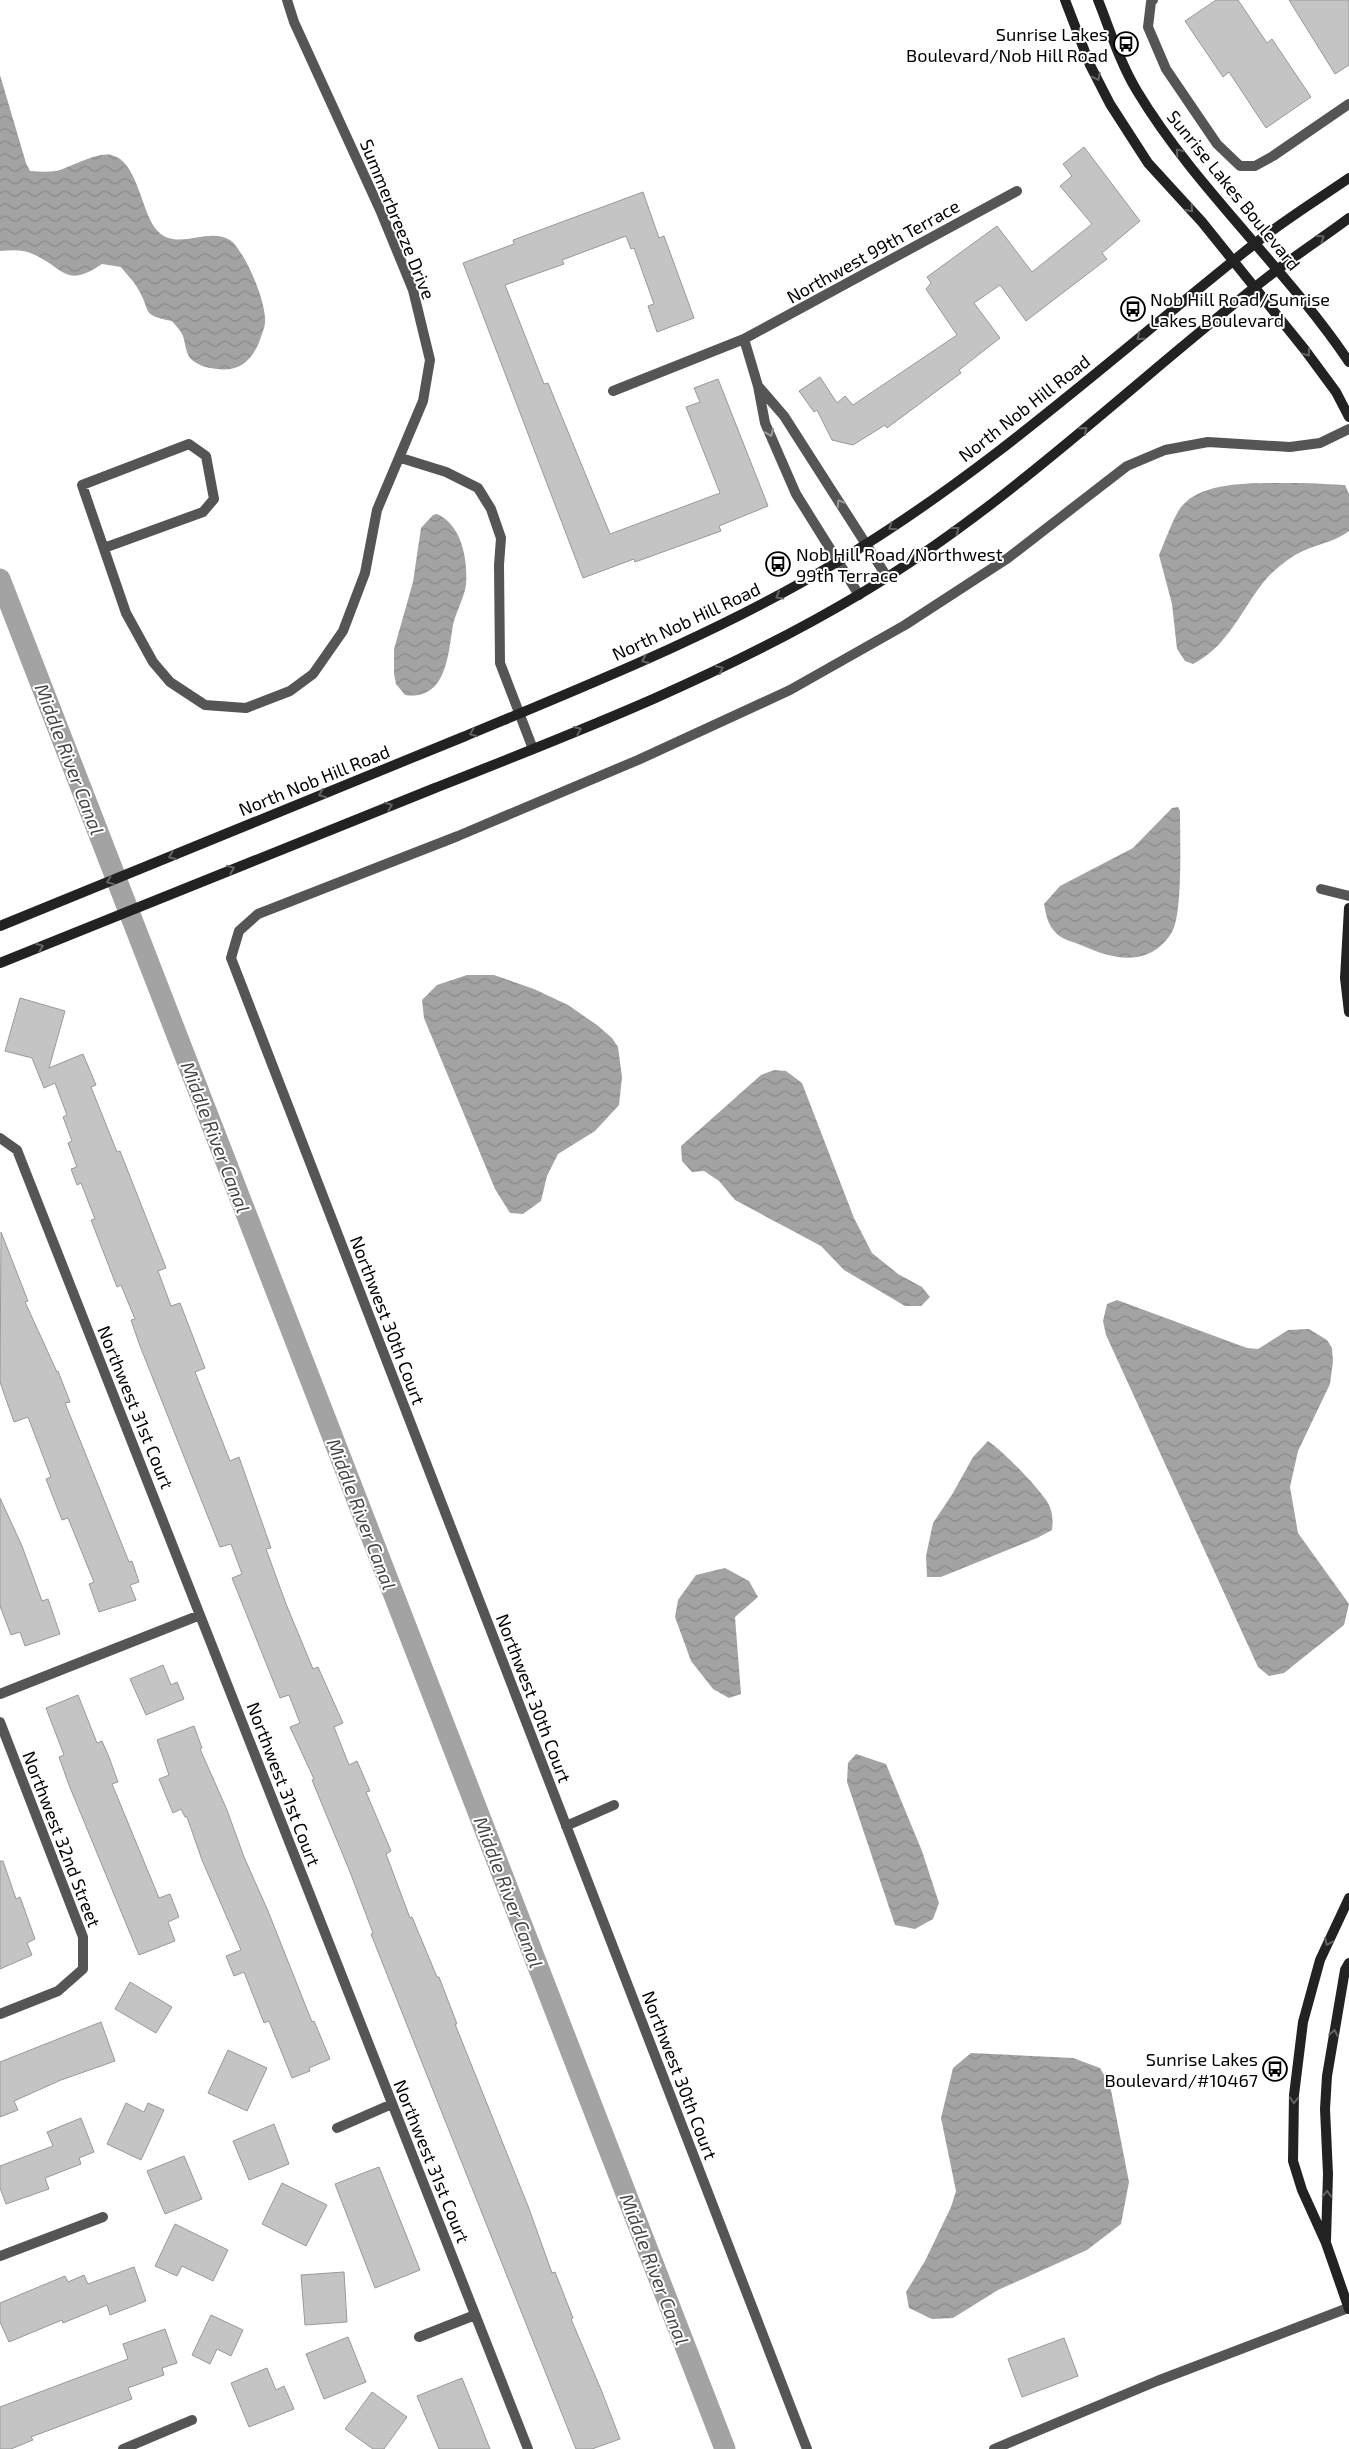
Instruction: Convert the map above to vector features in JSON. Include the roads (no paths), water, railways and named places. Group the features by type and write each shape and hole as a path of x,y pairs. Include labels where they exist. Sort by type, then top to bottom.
{"main road":[{"path":"1065,0 1090,65 1124,126 1148,163 1202,222 1232,262 1305,350 1336,392 1349,417"},
{"name":"Sunrise Lakes Boulevard","path":"1098,0 1136,89 1174,147 1277,270 1349,362"},
{"name":"North Nob Hill Road","path":"0,926 518,714 690,640 772,600 838,562 921,509 1002,447 1255,243 1349,178"},
{"path":"0,963 533,749 709,674 790,634 859,595 940,543 1029,476 1254,288 1349,218"},
{"path":"1349,908 1345,978 1349,1012"},
{"path":"1349,1898 1320,1960 1303,2022 1294,2095 1293,2161 1302,2190 1326,2243 1349,2309"},
{"path":"1326,2243 1328,2174 1325,2109 1327,2076 1345,1970 1349,1963"}],"street":[{"name":"Summerbreeze Drive","path":"104,548 203,512 214,499 206,456 189,444 82,486 126,613 153,662 170,682 205,705 246,708 290,691 312,674 343,631 365,573 377,510 401,458 423,401 430,360 413,290 298,30 287,0"},
{"path":"1153,0 1151,2 1148,27 1166,69 1217,144 1240,166 1255,166 1273,156 1349,104"},
{"name":"Northwest 99th Terrace","path":"613,391 744,339 1017,191"},
{"path":"744,339 758,386 766,423 796,494 859,595"},
{"path":"758,386 784,416 887,577"},
{"name":"Northwest 30th Court","path":"807,2449 231,958 239,931 258,914 458,836 638,760 790,690 905,625 1008,558 1127,466 1166,450 1208,442 1290,447 1320,443 1349,429"},
{"path":"401,458 446,472 478,488 491,509 501,538 499,564 500,663 533,749"},
{"path":"1321,889 1349,896"},
{"name":"Northwest 31st Court","path":"0,1138 17,1150 528,2449"},
{"path":"0,1694 200,1615"},
{"name":"Northwest 32nd Street","path":"0,1722 83,1937 83,1969 58,1991 0,2014"},
{"path":"566,1826 614,1805"},
{"path":"337,2128 392,2104"},
{"path":"0,2256 103,2217"},
{"path":"994,2449 1158,2381 1349,2309"},
{"path":"419,2337 476,2315"},
{"path":"123,2449 192,2420"}],"water":[{"path":"0,75 30,171 57,171 91,158 111,155 120,159 127,166 138,187 150,220 163,235 181,240 211,236 221,237 234,243 254,279 263,303 265,318 260,340 252,356 247,361 235,368 227,369 208,367 194,362 189,356 183,336 178,328 172,321 155,317 148,311 136,286 121,267 102,264 81,275 73,276 60,271 31,253 18,250 0,251"},
{"path":"1257,483 1345,485 1349,494 1349,531 1337,538 1293,556 1281,565 1258,589 1217,647 1193,664 1185,661 1177,649 1172,604 1159,555 1179,510 1193,497 1207,490 1222,486"},
{"path":"437,514 446,519 452,526 462,544 466,565 466,585 453,625 443,673 430,691 419,695 405,695 396,684 394,649 413,582 421,528 433,515"},
{"path":"1178,807 1180,811 1180,856 1178,909 1176,923 1163,944 1142,956 1131,958 1118,957 1093,950 1059,936 1049,924 1044,904 1060,886 1133,848 1172,808"},
{"path":"467,975 494,975 534,989 568,1005 597,1025 612,1038 618,1047 622,1077 619,1105 595,1131 558,1154 547,1176 541,1201 523,1214 510,1213 495,1189 424,1018 422,1000 437,985"},
{"path":"774,1070 786,1071 802,1083 854,1218 872,1253 898,1274 922,1287 930,1297 921,1306 905,1306 844,1270 821,1246 735,1200 719,1181 704,1171 692,1172 682,1161 681,1146 761,1075"},
{"path":"1117,1300 1247,1348 1258,1349 1288,1330 1309,1329 1327,1340 1332,1348 1333,1361 1330,1384 1298,1451 1290,1487 1298,1533 1349,1604 1344,1625 1284,1673 1269,1676 1258,1667 1106,1335 1103,1321 1107,1304"},
{"path":"988,1441 1029,1479 1043,1496 1051,1510 1052,1530 1037,1538 941,1577 927,1577 926,1556 933,1523 953,1493 973,1457"},
{"path":"725,1568 749,1581 758,1597 735,1617 741,1694 729,1698 713,1689 691,1661 675,1617 678,1600 696,1575"},
{"path":"856,1754 886,1764 922,1851 939,1903 933,1919 915,1929 895,1925 847,1782 848,1763"},
{"path":"971,2053 1073,2058 1100,2068 1110,2085 1129,2182 1121,2224 1087,2250 998,2290 953,2318 932,2319 909,2308 906,2292 925,2261 951,2207 956,2191 941,2118 953,2068"}],"waterway":[{"name":"Middle River Canal","path":"0,579 725,2449"}],"place":[{"name":"Sunrise Lakes Boulevard/Nob Hill Road","path":"1126,44"},
{"name":"Nob Hill Road/Sunrise Lakes Boulevard","path":"1133,309"},
{"name":"Nob Hill Road/Northwest 99th Terrace","path":"778,564"},
{"name":"Sunrise Lakes Boulevard/#10467","path":"1275,2069"}]}
